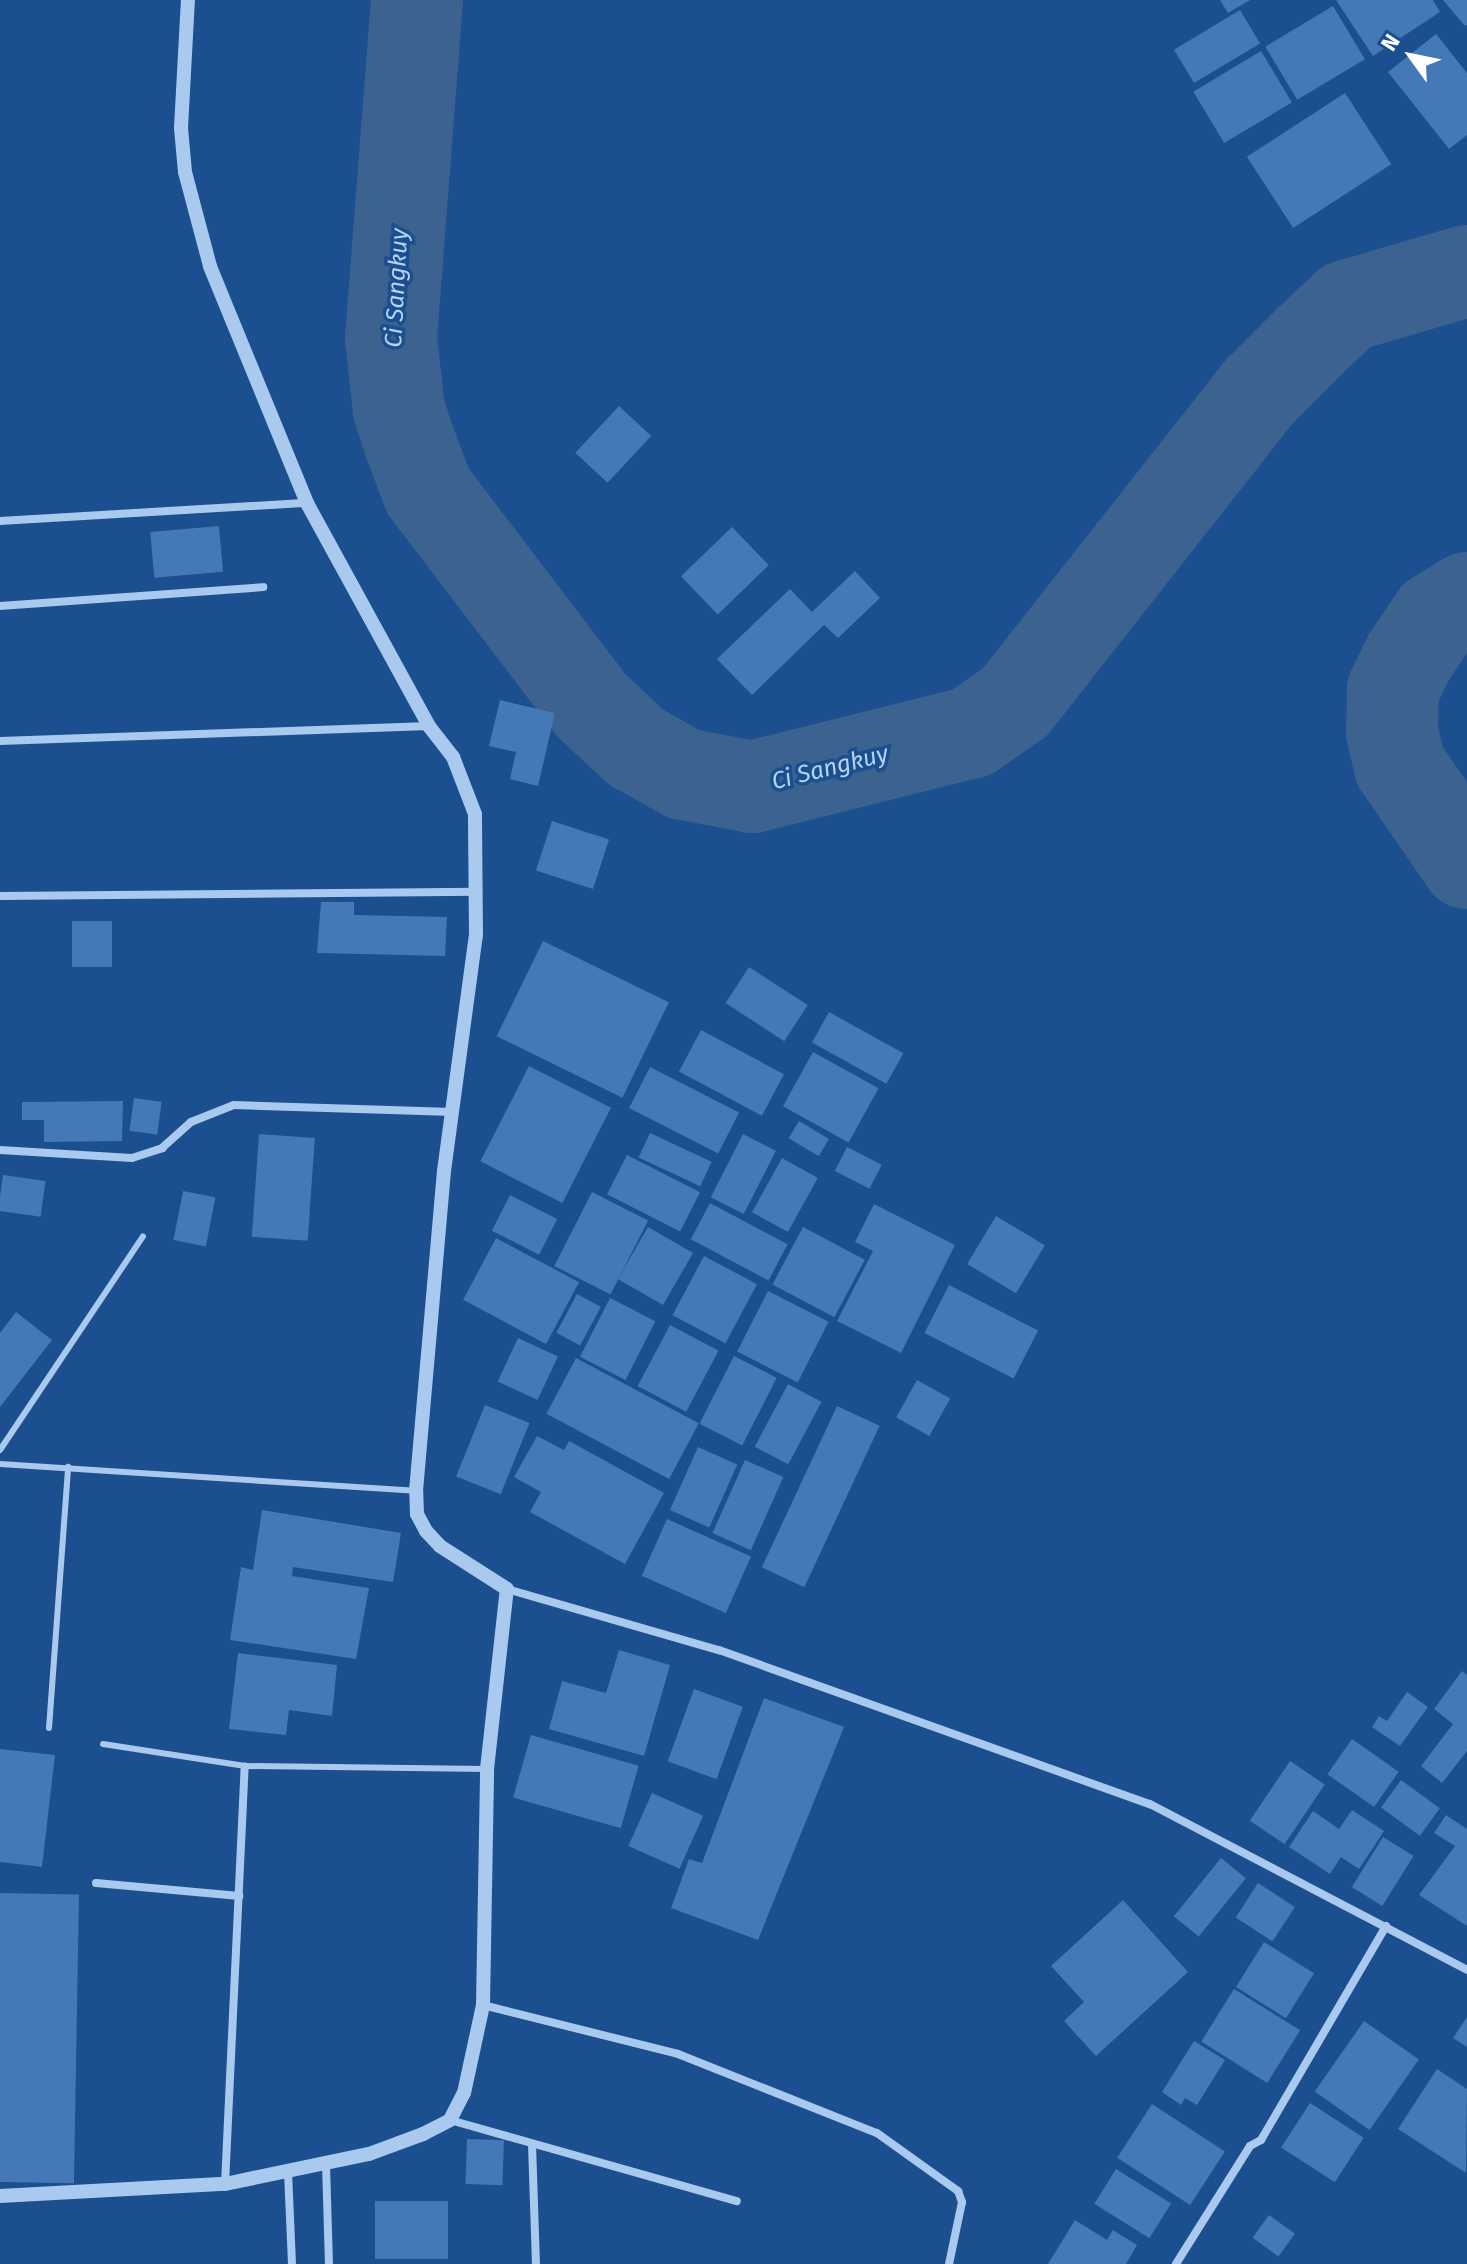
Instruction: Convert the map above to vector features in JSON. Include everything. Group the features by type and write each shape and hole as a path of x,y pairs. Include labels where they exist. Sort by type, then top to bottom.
{"street":[{"path":"188,0 181,128 187,184 210,266 307,503 429,726 453,757 475,814 477,892 416,1491 417,1514 440,1546 507,1589 719,1650 1150,1804 1467,1970"},
{"path":"0,521 307,503"},
{"path":"0,606 263,587"},
{"path":"0,741 429,726"},
{"path":"0,896 477,892"},
{"path":"0,1150 132,1158 162,1148 191,1122 234,1105 453,1112"},
{"path":"450,2120 473,2065 483,2005 487,1769 507,1589"},
{"path":"225,2184 245,1766"},
{"path":"96,1883 239,1896"},
{"path":"1176,2264 1250,2146 1261,2140 1386,1926"},
{"path":"483,2005 678,2054 877,2133 958,2191 962,2202 949,2264"},
{"path":"0,2196 225,2184 383,2149 450,2120 737,2201"},
{"path":"532,2144 536,2264"},
{"path":"326,2164 329,2264"},
{"path":"288,2172 292,2264"}],"lane":[{"path":"0,1450 143,1236"},
{"path":"0,1464 416,1491"},
{"path":"49,1728 68,1467"},
{"path":"103,1744 245,1766 487,1769"}],"building":[{"path":"1220,0 1250,0 1228,13"},
{"path":"1336,0 1433,0 1440,12 1373,56"},
{"path":"1443,0 1467,0 1467,25 1465,26"},
{"path":"1333,6 1365,59 1297,100 1265,47"},
{"path":"1240,10 1260,43 1194,83 1174,50"},
{"path":"1436,34 1467,73 1467,135 1449,149 1388,72"},
{"path":"1261,51 1292,102 1224,143 1193,92"},
{"path":"1345,93 1391,164 1293,228 1247,157"},
{"path":"619,406 651,436 608,483 575,453"},
{"path":"219,526 223,572 154,578 150,532"},
{"path":"732,527 769,565 718,614 681,576"},
{"path":"855,571 880,598 838,638 824,625 752,695 717,659 790,589 812,612"},
{"path":"500,700 555,713 538,786 510,779 516,752 489,746"},
{"path":"552,821 609,840 593,889 536,870"},
{"path":"321,902 354,902 354,915 447,917 445,956 317,953"},
{"path":"72,921 112,921 112,967 72,967"},
{"path":"543,941 669,1002 622,1098 497,1036"},
{"path":"749,967 808,1005 784,1041 726,1003"},
{"path":"829,1012 903,1053 886,1084 812,1043"},
{"path":"701,1030 784,1074 762,1116 679,1071"},
{"path":"813,1052 879,1088 849,1143 783,1106"},
{"path":"529,1066 611,1108 562,1203 480,1161"},
{"path":"650,1067 739,1112 718,1153 629,1108"},
{"path":"134,1098 162,1102 157,1135 129,1131"},
{"path":"123,1101 122,1141 44,1142 44,1120 22,1120 22,1102"},
{"path":"799,1121 829,1139 819,1156 789,1138"},
{"path":"650,1133 712,1162 700,1186 639,1157"},
{"path":"259,1134 315,1138 308,1241 252,1237"},
{"path":"743,1134 776,1151 744,1214 711,1197"},
{"path":"847,1147 882,1165 869,1189 835,1171"},
{"path":"627,1155 700,1192 680,1231 607,1194"},
{"path":"782,1158 818,1178 788,1232 752,1212"},
{"path":"3,1175 46,1181 41,1217 0,1211"},
{"path":"183,1191 215,1197 206,1246 173,1240"},
{"path":"592,1192 648,1221 610,1295 554,1266"},
{"path":"510,1195 557,1219 539,1255 492,1231"},
{"path":"710,1203 788,1244 768,1281 691,1239"},
{"path":"874,1204 955,1245 901,1353 837,1321 873,1251 855,1242"},
{"path":"996,1216 1045,1245 1016,1293 967,1264"},
{"path":"648,1227 693,1253 663,1305 618,1279"},
{"path":"803,1227 865,1260 834,1317 772,1284"},
{"path":"496,1238 579,1282 546,1344 463,1300"},
{"path":"704,1256 757,1284 726,1343 673,1315"},
{"path":"949,1285 1038,1330 1014,1379 924,1333"},
{"path":"768,1291 829,1322 798,1382 737,1352"},
{"path":"577,1294 601,1307 580,1346 556,1333"},
{"path":"610,1298 655,1321 625,1380 580,1357"},
{"path":"16,1312 52,1340 0,1407 0,1333"},
{"path":"670,1325 719,1351 686,1412 638,1386"},
{"path":"518,1338 558,1357 538,1400 498,1382"},
{"path":"734,1356 777,1378 742,1446 699,1424"},
{"path":"576,1358 699,1423 669,1479 546,1414"},
{"path":"917,1380 950,1398 929,1436 896,1418"},
{"path":"788,1384 822,1402 788,1465 755,1447"},
{"path":"485,1405 530,1423 501,1494 456,1476"},
{"path":"837,1406 880,1426 804,1587 762,1567"},
{"path":"537,1436 564,1450 569,1441 664,1493 625,1564 530,1512 541,1492 514,1477"},
{"path":"698,1447 737,1464 709,1528 670,1510"},
{"path":"745,1460 783,1477 751,1550 712,1533"},
{"path":"262,1510 401,1533 393,1582 293,1567 292,1576 369,1588 356,1659 230,1640 241,1567 253,1570"},
{"path":"667,1519 751,1556 726,1613 642,1576"},
{"path":"619,1650 670,1665 644,1756 549,1729 562,1681 606,1693"},
{"path":"238,1653 337,1665 332,1716 289,1710 286,1735 229,1729"},
{"path":"1462,1671 1467,1675 1467,1751 1442,1783 1421,1766 1453,1724 1434,1709"},
{"path":"694,1689 743,1707 717,1779 668,1761"},
{"path":"1407,1692 1428,1707 1400,1746 1372,1727 1379,1716 1387,1721"},
{"path":"764,1698 844,1727 758,1940 671,1908 689,1859 702,1863"},
{"path":"531,1735 639,1766 621,1828 513,1797"},
{"path":"1352,1739 1399,1772 1374,1807 1327,1774"},
{"path":"0,1749 55,1755 42,1867 0,1862"},
{"path":"1290,1761 1325,1784 1285,1844 1250,1821"},
{"path":"1401,1780 1440,1808 1420,1836 1381,1808"},
{"path":"652,1793 703,1816 680,1869 628,1846"},
{"path":"1352,1810 1384,1831 1359,1869 1341,1857 1330,1874 1289,1847 1313,1811 1339,1829"},
{"path":"1446,1815 1467,1829 1467,1926 1419,1895 1455,1846 1434,1833"},
{"path":"1383,1837 1414,1856 1382,1906 1352,1887"},
{"path":"1221,1858 1246,1878 1199,1936 1174,1916"},
{"path":"1258,1883 1295,1907 1273,1941 1236,1917"},
{"path":"0,1893 79,1894 74,2183 0,2182"},
{"path":"1123,1900 1188,1972 1096,2056 1064,2021 1084,2002 1051,1966"},
{"path":"1264,1942 1314,1973 1286,2018 1236,1987"},
{"path":"1234,1989 1300,2030 1267,2083 1201,2042"},
{"path":"1467,2017 1467,2047 1453,2038"},
{"path":"1364,2021 1419,2059 1370,2130 1315,2091"},
{"path":"1194,2041 1225,2060 1197,2105 1185,2098 1181,2105 1162,2092"},
{"path":"1437,2069 1467,2089 1466,2173 1398,2129"},
{"path":"1310,2103 1364,2138 1335,2182 1281,2147"},
{"path":"1152,2104 1225,2151 1190,2205 1117,2158"},
{"path":"467,2139 504,2140 502,2185 465,2184"},
{"path":"1116,2169 1171,2203 1149,2238 1094,2204"},
{"path":"375,2201 448,2201 448,2259 375,2259"},
{"path":"1269,2215 1295,2234 1278,2256 1253,2238"},
{"path":"1075,2220 1107,2240 1113,2230 1137,2245 1126,2264 1048,2264"}],"waterway":[{"name":"Ci Sangkuy","path":"417,0 391,338 399,410 410,443 428,491 591,705 636,747 684,774 752,787 972,732 1015,702 1259,392 1347,306 1467,271"},
{"name":"Ci Sangkuy","path":"1467,598 1436,617 1409,657 1393,690 1392,732 1400,766 1467,863"}]}
